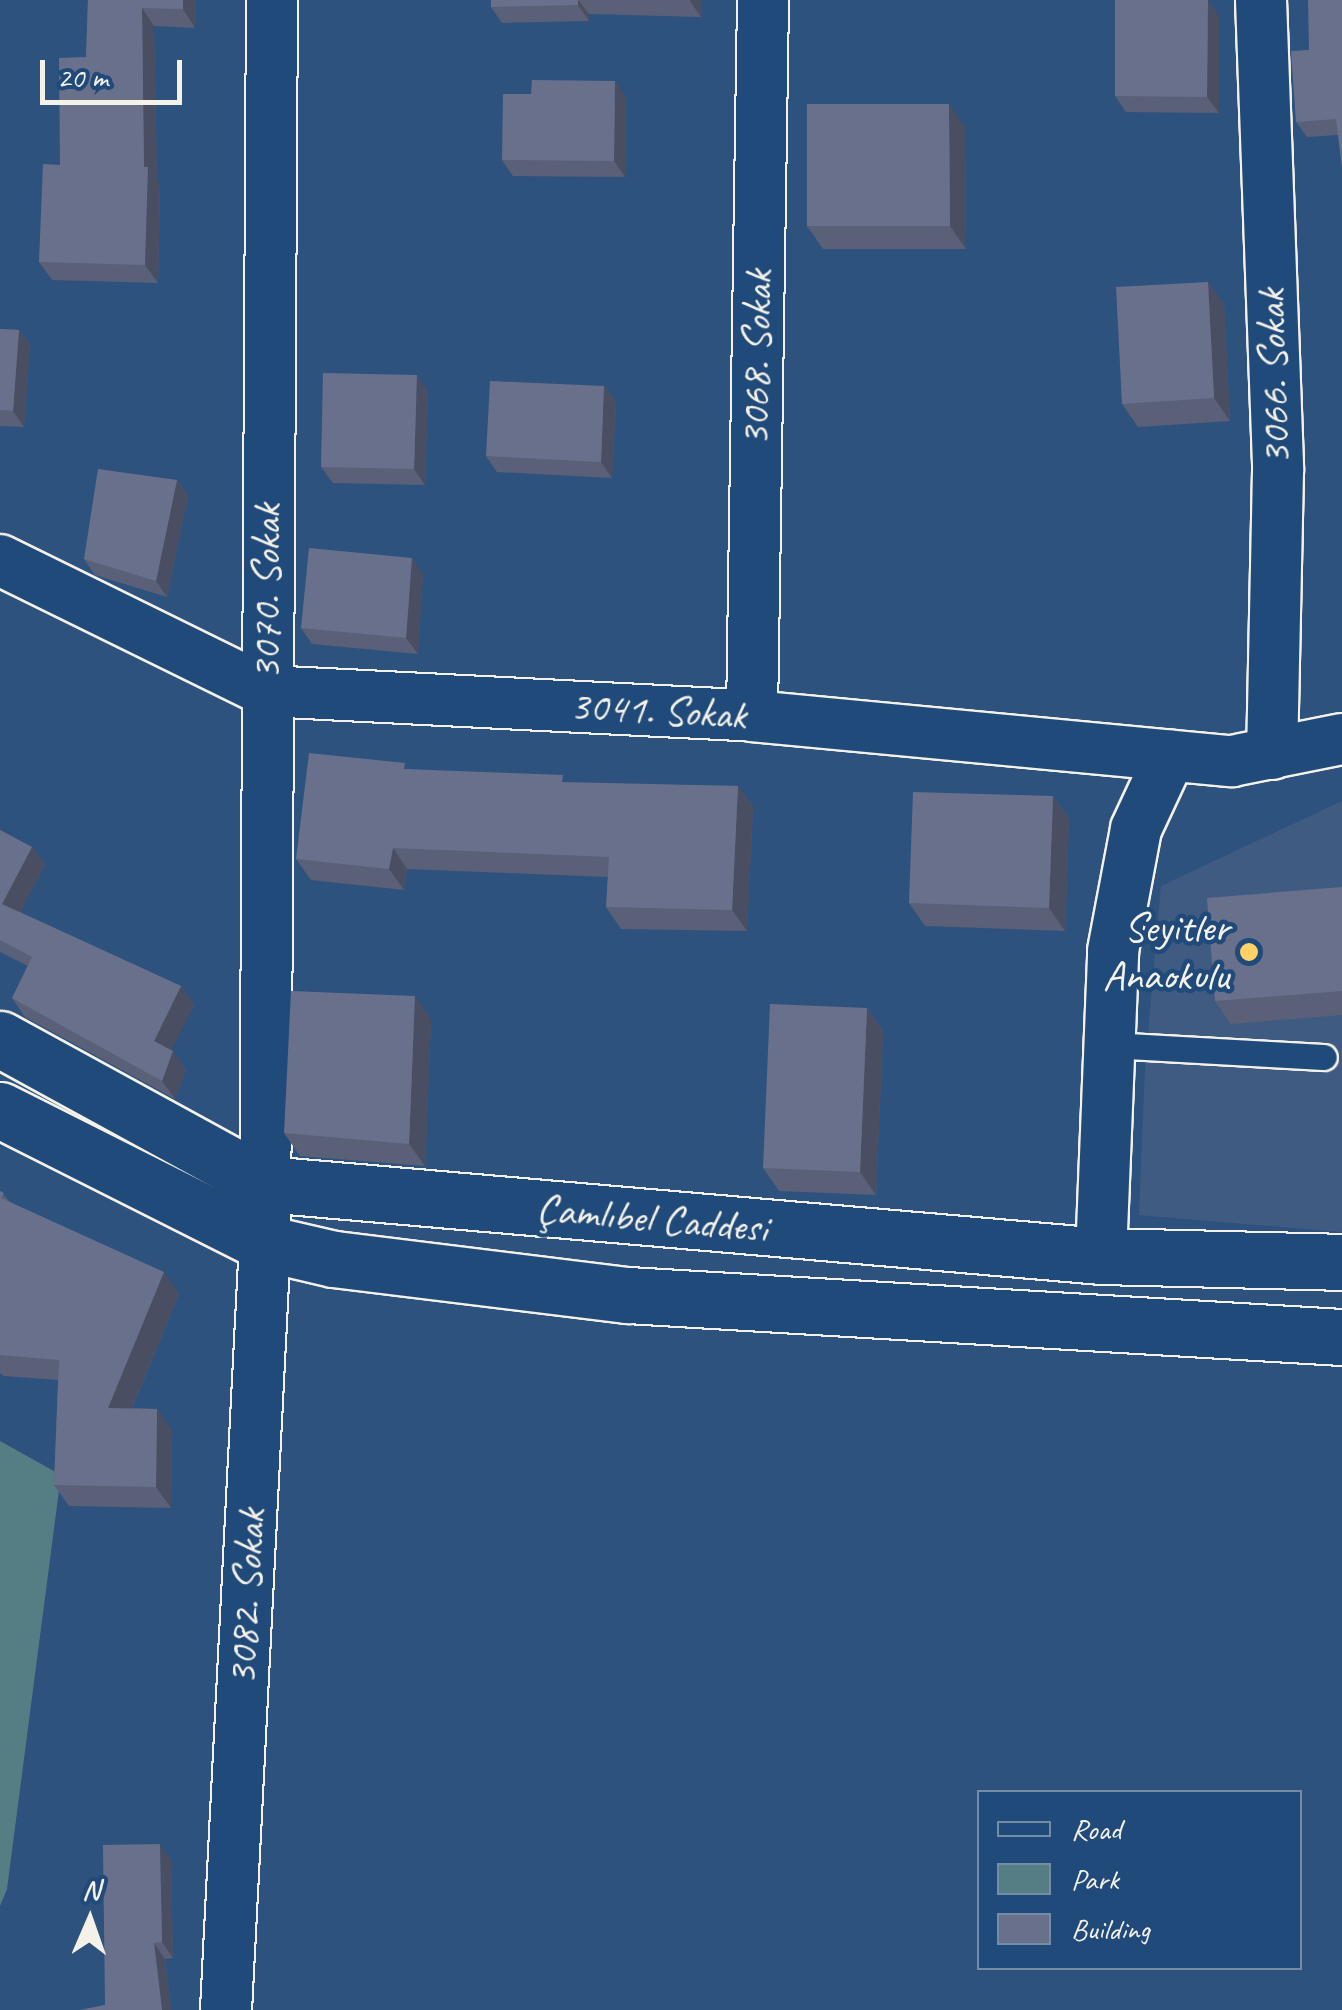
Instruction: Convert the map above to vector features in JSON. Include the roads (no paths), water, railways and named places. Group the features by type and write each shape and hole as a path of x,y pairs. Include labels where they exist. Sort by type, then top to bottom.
{"street":[{"name":"3070. Sokak","path":"265,1184 272,0"},
{"name":"3068. Sokak","path":"752,716 763,0"},
{"name":"3066. Sokak","path":"1260,0 1278,471 1272,754"},
{"name":"3041. Sokak","path":"0,560 266,691 752,716 1232,760 1342,739"},
{"path":"1101,1256 1113,951 1136,830 1170,756"},
{"name":"Çamlıbel Caddesi","path":"0,1039 265,1184 1101,1256 1342,1262"},
{"name":"Çamlıbel Caddesi","path":"0,1110 265,1243 334,1258 628,1295 1342,1337"},
{"name":"3082. Sokak","path":"226,2010 265,1184"}],"lane":[{"path":"1110,1044 1324,1057"}],"place":[{"name":"Seyitler Anaokulu","path":"1249,952"}]}
